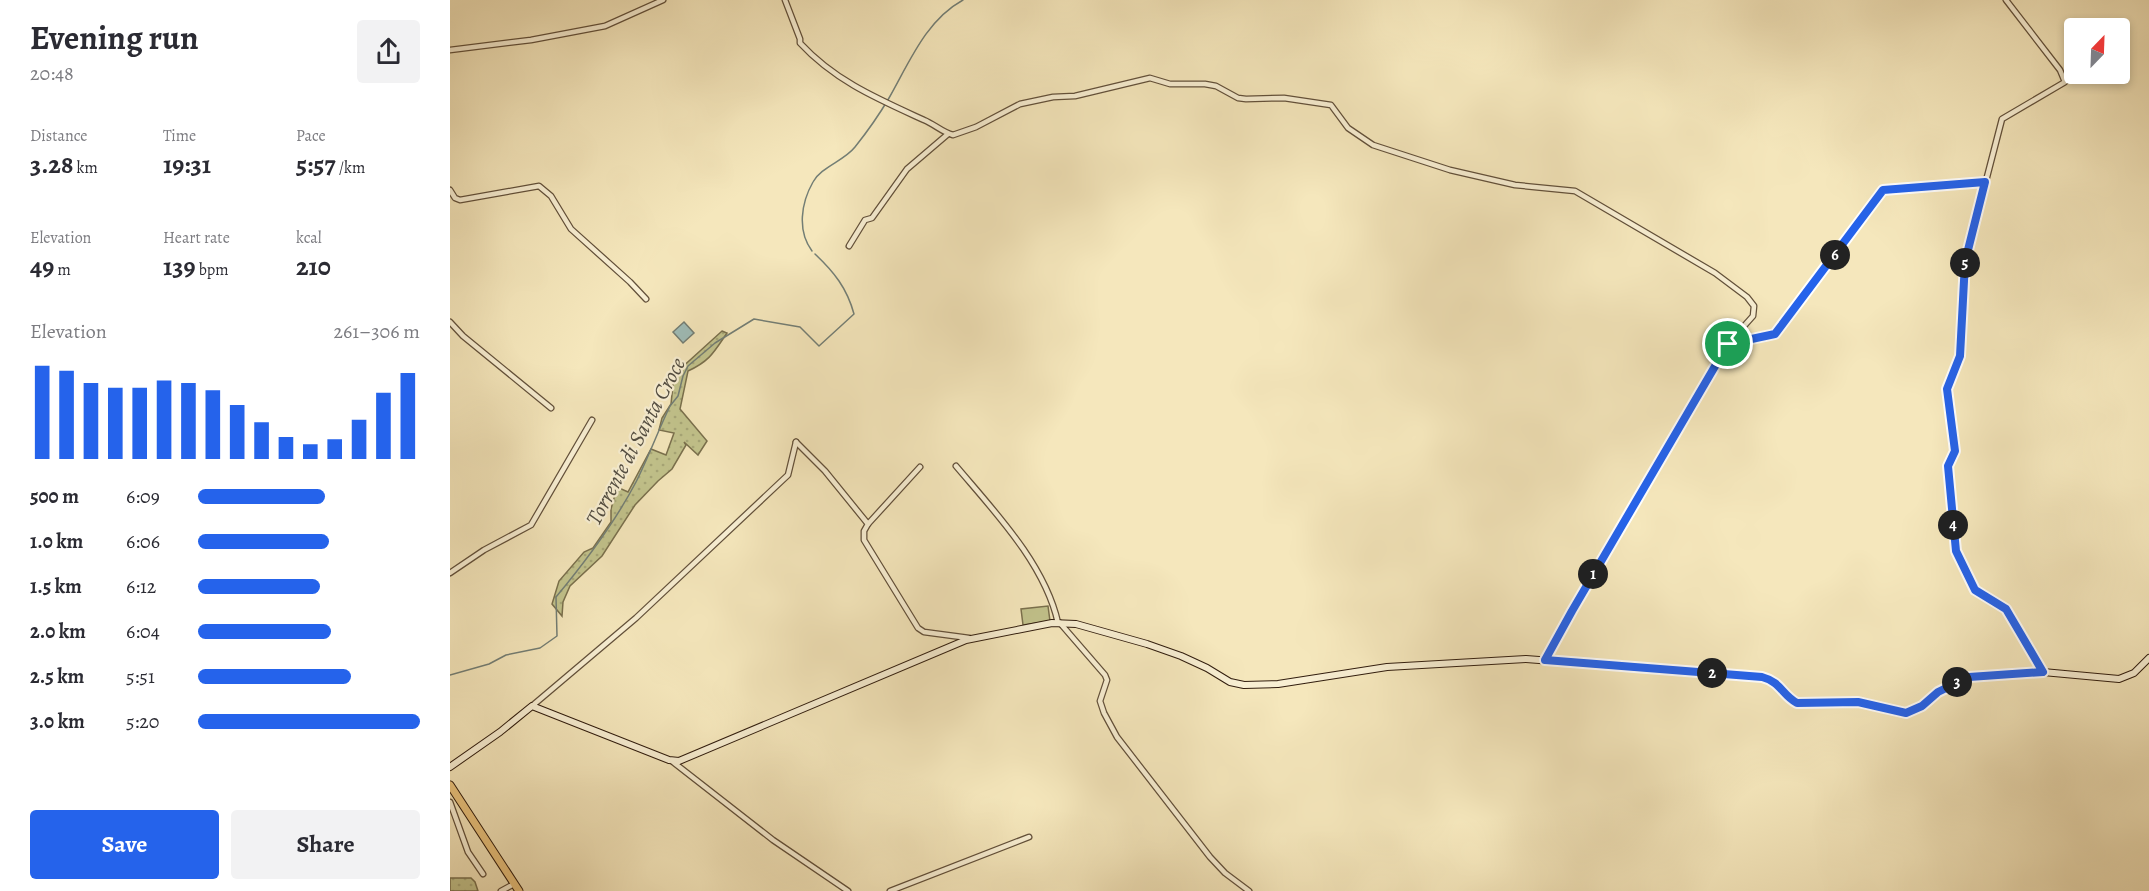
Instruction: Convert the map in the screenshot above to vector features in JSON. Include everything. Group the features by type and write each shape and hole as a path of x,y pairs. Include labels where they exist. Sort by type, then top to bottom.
{"main road":[{"path":"450,785 517,888"}],"street":[{"path":"450,50 531,40 605,26 663,0"},
{"path":"785,0 800,44 805,49 847,83 948,134 953,135 976,127 1020,104 1053,97 1075,96 1150,78 1170,84 1216,86 1238,98 1284,98 1331,105 1348,128 1373,145 1450,170 1506,183 1541,189 1555,188 1575,191 1715,273 1747,297 1754,306 1753,316 1728,344 1545,660"},
{"path":"2006,0 2060,70 2064,82 2002,119 1965,262 1960,356 1947,389 1955,451 1948,466 1956,551 1975,590 2006,609 2043,672"},
{"path":"849,246 866,220 872,218 906,169 948,134"},
{"path":"1728,344 1775,334 1883,190 1985,182"},
{"path":"450,190 455,198 460,200 539,186 551,196 572,229 646,299"},
{"path":"450,322 463,336 551,408"},
{"path":"450,573 484,550 531,525 592,420"},
{"path":"450,767 500,732 636,618 788,475 796,442 825,471 868,524"},
{"path":"956,465 997,515 1039,573 1059,623 1105,675 1107,680 1100,701 1117,737 1210,856 1226,873 1249,891"},
{"path":"920,467 868,524 864,531 864,540 918,628 924,632 972,638"},
{"path":"673,762 686,759 972,638 1059,623 1076,624 1147,644 1197,663 1230,682 1244,685 1278,684 1396,666 1526,659 1762,677 1778,683 1797,703 1858,702 1906,713 1922,706 1938,692 1969,677 2043,672 2119,679 2134,674 2149,658"},
{"path":"532,706 673,762 773,840 848,891"},
{"path":"450,802 468,852 483,874"},
{"path":"890,891 1029,837"},
{"path":"501,891 517,888"}],"green space":[{"path":"722,331 727,333 719,346 702,364 688,371 680,409 707,441 698,455 684,442 686,445 672,469 635,505 602,556 570,586 563,602 562,616 552,604 559,581 584,552 593,548 611,522 611,509 617,487 628,492 651,449 666,455 674,433 659,430 662,418 671,404 673,385 678,371"},
{"path":"1048,606 1050,621 1023,625 1021,609"},
{"path":"450,878 471,878 478,891 450,891"}],"water":[{"path":"684,322 694,333 683,343 673,332"}],"waterway":[{"name":"Torrente di Santa Croce","path":"812,251 804,235 802,217 813,182 821,172 855,147 881,111 920,43 939,19 963,0"},
{"name":"Torrente di Santa Croce","path":"450,675 489,664 506,655 540,648 557,636 556,597 599,542 627,498 670,406 678,396 688,366 715,343 754,319 800,327 819,346 854,314 848,296 839,281 815,254"}],"route":[{"path":"1985,182 1965,262 1960,356 1947,389 1955,451 1948,466 1956,551 1975,590 2006,609 2043,672 1969,677 1938,692 1922,706 1906,713 1850,701 1797,703 1778,683 1762,677 1545,660 1728,344 1775,334 1883,190 1985,182"}]}
